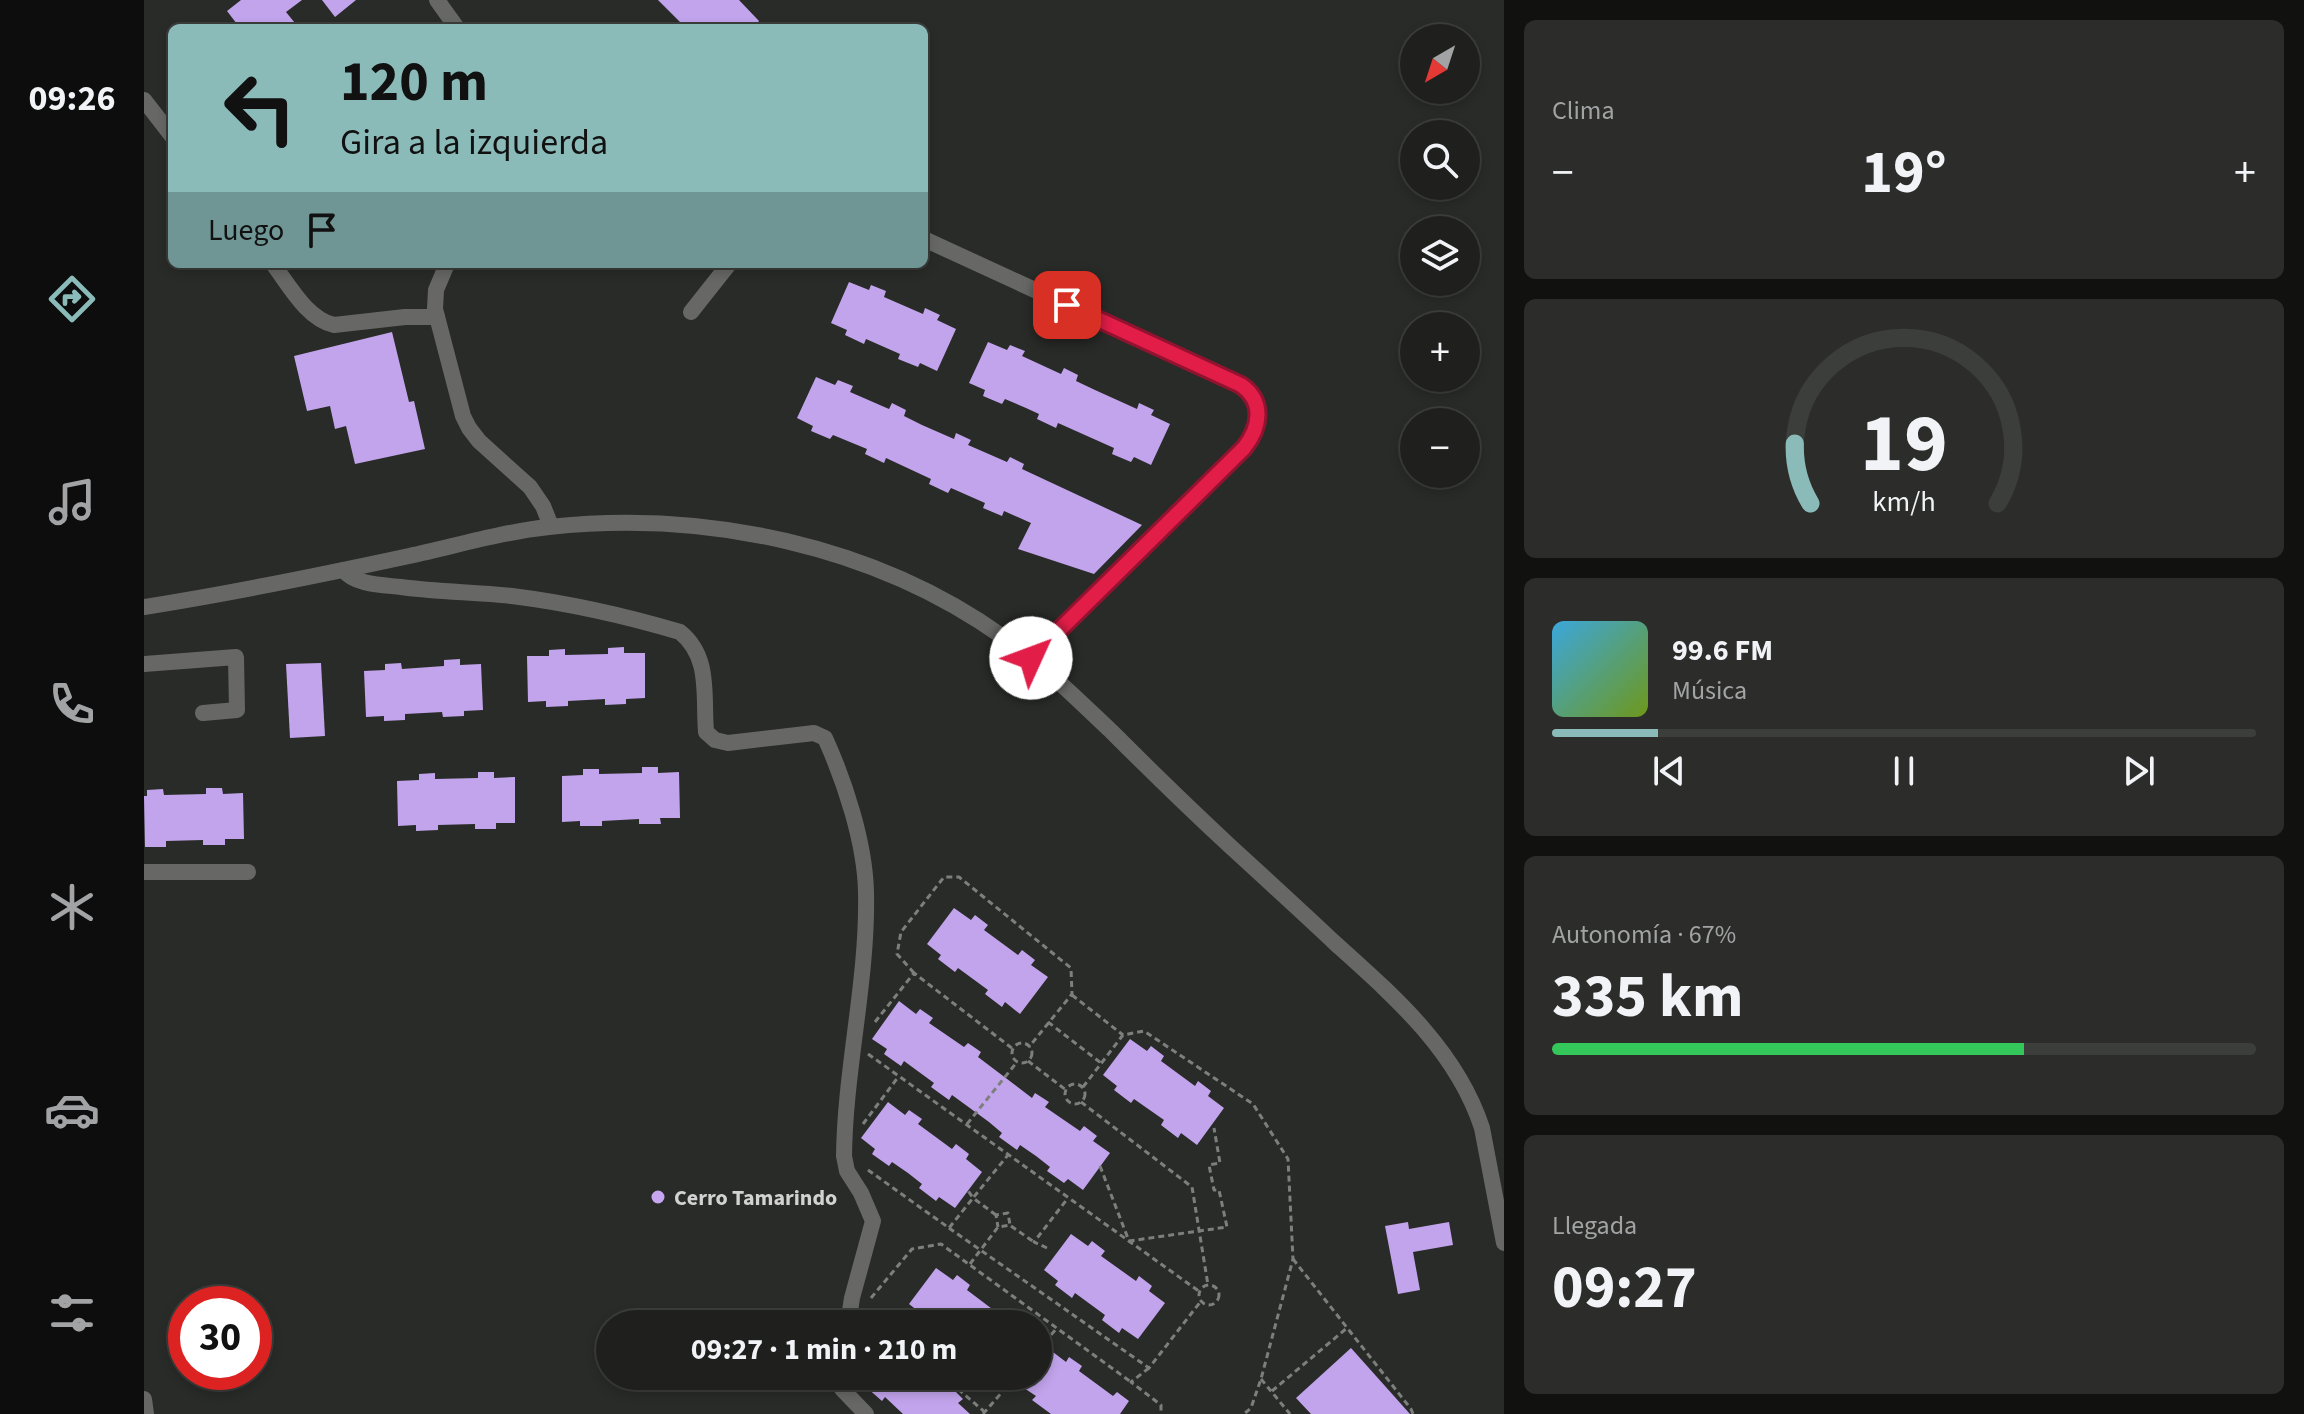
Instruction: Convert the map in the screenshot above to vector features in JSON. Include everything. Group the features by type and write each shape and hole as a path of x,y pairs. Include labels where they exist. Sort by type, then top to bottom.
{"street":[{"path":"437,0 454,24"},
{"path":"144,100 168,131"},
{"path":"928,241 1241,385 1248,390 1257,409 1257,426 1244,448 1031,658"},
{"path":"276,268 315,316 326,323 334,325 405,317 437,317"},
{"path":"445,268 436,290 437,317 463,416 479,441 530,487 543,506 551,526"},
{"path":"691,312 726,268"},
{"path":"144,607 242,591 500,534 551,526 629,524 732,530 828,553 907,580 973,616 1057,680 1206,824 1373,978 1437,1043 1461,1079 1482,1128 1504,1243"},
{"path":"344,570 354,579 382,585 560,604 680,632 692,642 703,668 706,732 711,738 728,743 814,733 825,738 856,825 866,889 865,935 844,1156 847,1171 873,1221 850,1310"},
{"path":"144,664 236,657 237,710 203,713"},
{"path":"144,872 248,872"},
{"path":"843,1390 866,1414"},
{"path":"144,1399 146,1414"}],"path":[{"path":"1013,1049 914,973 897,954 901,932 944,877 959,877 1071,968 1072,994 1029,1047 1031,1056 1028,1061 1017,1062 1012,1055 1013,1049 1020,1044 1029,1047"},
{"path":"869,1031 914,973"},
{"path":"1072,994 1123,1035"},
{"path":"1048,1022 1101,1063"},
{"path":"1081,1102 1085,1096 1083,1087 1123,1035 1144,1031 1253,1104 1288,1159 1293,1259 1261,1379 1251,1408 1244,1414"},
{"path":"866,1052 1200,1292 1201,1301 1149,1368 1131,1382"},
{"path":"1028,1061 1066,1090 1068,1100 1081,1102 1192,1187 1208,1285"},
{"path":"967,1124 1017,1062"},
{"path":"857,1132 899,1076"},
{"path":"1066,1090 1074,1084 1083,1087"},
{"path":"1129,1241 1227,1227 1219,1190 1214,1190 1209,1165 1220,1163 1214,1128"},
{"path":"949,1228 1009,1155"},
{"path":"1100,1166 1129,1241"},
{"path":"863,1167 1149,1368"},
{"path":"967,1189 973,1198 996,1215 998,1227"},
{"path":"1034,1242 1068,1198"},
{"path":"996,1215 1008,1213 1010,1225"},
{"path":"970,1264 998,1227 1010,1225 1047,1248"},
{"path":"867,1310 864,1307 912,1249 941,1244 1161,1405 1161,1414"},
{"path":"1293,1259 1413,1414"},
{"path":"1200,1292 1208,1285"},
{"path":"1201,1301 1211,1305 1219,1298 1216,1288 1208,1285"},
{"path":"1052,1334 1057,1328"},
{"path":"1272,1391 1347,1328"},
{"path":"1261,1379 1290,1414"},
{"path":"959,1390 985,1413 1004,1390"}],"building":[{"path":"241,0 302,0 286,12 296,24 237,24 227,11"},
{"path":"322,0 356,0 335,17"},
{"path":"658,0 739,0 759,21 756,24 682,24"},
{"path":"849,282 869,290 871,285 886,291 884,297 923,314 925,308 940,315 937,320 956,329 937,371 920,363 918,367 898,359 900,354 866,339 864,344 845,335 847,330 831,323"},
{"path":"392,332 409,402 414,401 425,449 355,464 346,426 335,429 330,406 307,411 294,356"},
{"path":"988,342 1007,350 1010,345 1025,351 1022,356 1061,374 1064,368 1078,375 1076,381 1095,390 1137,409 1139,403 1154,410 1151,415 1170,424 1151,465 1134,457 1131,462 1112,454 1114,448 1058,423 1056,428 1037,419 1039,414 1005,399 1002,404 983,396 985,390 969,383"},
{"path":"816,377 835,385 838,380 853,386 850,392 889,409 892,403 906,410 904,416 922,425 954,439 956,433 971,440 968,445 1007,462 1010,457 1024,464 1022,469 1142,525 1094,574 1018,549 1031,523 1004,511 1002,516 983,508 985,503 951,488 948,493 929,484 931,479 886,458 884,463 865,454 867,449 833,435 830,439 811,431 813,426 797,418"},
{"path":"624,647 624,653 645,653 645,698 626,699 626,704 605,705 605,699 568,701 568,706 546,707 546,701 528,702 527,656 549,656 549,650 565,649 565,655 608,654 608,648"},
{"path":"460,659 460,665 481,664 483,710 464,711 464,716 443,717 442,712 405,714 405,720 384,721 384,716 366,717 364,671 385,670 385,664 401,663 402,669 444,666 444,660"},
{"path":"321,663 325,736 290,738 286,664"},
{"path":"642,767 658,767 658,773 679,772 680,818 660,818 661,824 639,824 639,819 602,821 602,826 580,826 580,821 562,822 562,776 583,775 583,769 599,769 599,774 642,773"},
{"path":"478,772 494,772 494,778 515,777 515,823 496,823 496,829 475,829 475,824 438,825 438,830 416,831 416,825 398,826 397,781 419,780 419,774 435,773 435,779 478,778"},
{"path":"206,788 222,788 223,794 243,793 244,839 225,839 225,845 203,845 203,840 166,841 166,847 145,847 144,796 147,796 147,790 163,789 164,795 206,794"},
{"path":"954,908 971,920 975,915 988,925 984,930 1018,955 1022,950 1035,960 1031,965 1048,977 1020,1014 1005,1002 1002,1007 985,994 988,990 958,968 955,972 938,959 941,955 927,944"},
{"path":"899,1001 916,1014 920,1009 933,1018 929,1023 964,1047 968,1043 981,1052 978,1057 1032,1098 1035,1093 1049,1102 1045,1107 1080,1131 1084,1126 1097,1136 1093,1141 1110,1153 1083,1190 1068,1179 1064,1183 1047,1171 1050,1167 1020,1145 1017,1150 999,1137 1002,1133 989,1122 952,1095 949,1100 931,1087 934,1083 904,1061 901,1066 884,1054 887,1049 872,1039"},
{"path":"1130,1039 1147,1051 1151,1046 1164,1056 1161,1061 1195,1086 1198,1081 1211,1091 1208,1096 1224,1108 1197,1145 1181,1133 1178,1138 1161,1125 1164,1120 1134,1099 1131,1103 1114,1090 1117,1086 1103,1075"},
{"path":"888,1102 905,1115 909,1110 922,1119 918,1124 952,1149 956,1144 969,1154 966,1159 982,1172 955,1208 939,1197 936,1201 919,1188 922,1184 908,1173 892,1162 889,1166 872,1154 875,1149 861,1138"},
{"path":"1408,1222 1409,1229 1449,1222 1453,1245 1413,1252 1420,1290 1398,1294 1385,1226"},
{"path":"1071,1234 1088,1246 1092,1241 1105,1251 1101,1256 1136,1281 1139,1276 1152,1286 1149,1291 1165,1303 1138,1339 1122,1328 1119,1333 1102,1320 1105,1315 1075,1293 1072,1298 1055,1285 1058,1281 1044,1270"},
{"path":"936,1268 953,1280 957,1275 970,1285 967,1290 993,1310 917,1310 909,1304"},
{"path":"1351,1348 1410,1414 1311,1414 1296,1398"},
{"path":"1052,1351 1066,1362 1069,1357 1082,1366 1079,1371 1113,1396 1117,1392 1129,1401 1120,1414 1051,1414 1032,1400 1036,1396 1027,1390 1052,1390"},
{"path":"869,1390 954,1390 963,1399 958,1403 970,1414 903,1414 885,1397 882,1401"}],"place":[{"name":"Cerro Tamarindo","path":"658,1197"}],"route":[{"path":"1031,658 1244,448 1254,434 1258,417 1253,397 1241,385 1067,305"}]}
